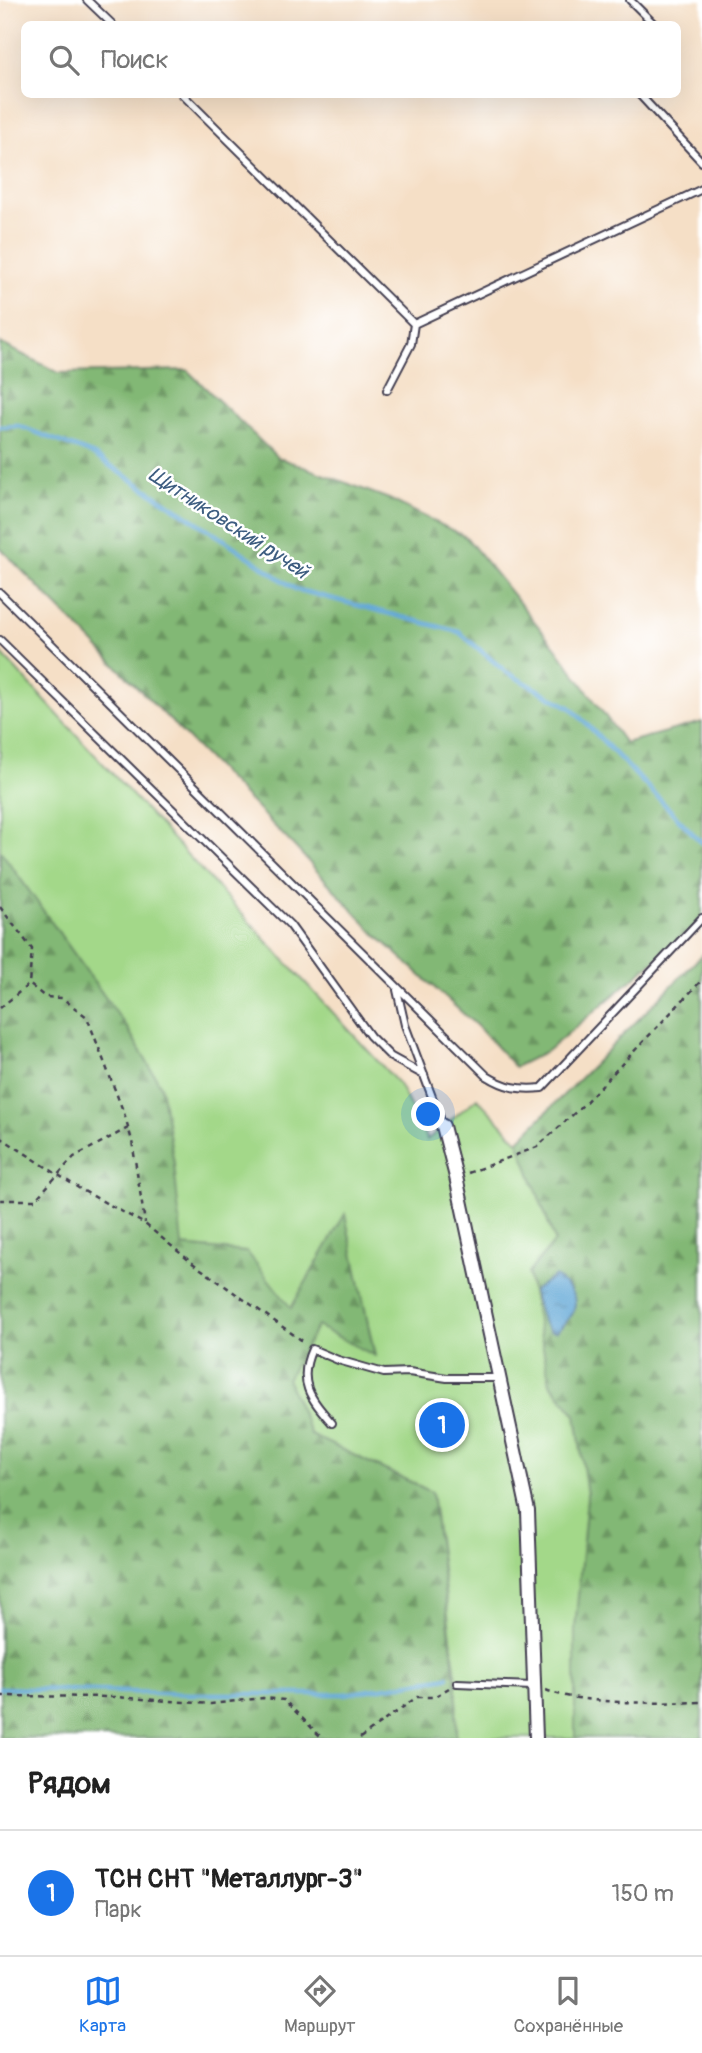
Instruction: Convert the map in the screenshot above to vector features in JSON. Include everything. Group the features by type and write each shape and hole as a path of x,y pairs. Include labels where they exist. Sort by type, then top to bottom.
{"street":[{"path":"443,1126 528,1511 536,1738"}],"lane":[{"path":"87,0 109,21"},
{"path":"630,0 651,21"},
{"path":"186,98 414,324"},
{"path":"643,98 702,162"},
{"path":"414,324 702,189"},
{"path":"387,390 411,345 414,324"},
{"path":"0,593 397,988 487,1076 504,1086 542,1088 702,918"},
{"path":"0,640 290,925 370,1036 391,1057 424,1075"},
{"path":"397,988 405,1025 443,1126"},
{"path":"332,1423 311,1398 304,1367 312,1349 338,1360 384,1373 409,1372 447,1378 499,1378"},
{"path":"457,1683 535,1686"}],"path":[{"path":"0,907 32,949 29,984 0,1008"},
{"path":"456,1177 537,1147 579,1109 702,980"},
{"path":"29,984 45,997 62,998 86,1017 128,1128 145,1224"},
{"path":"0,1200 35,1200 74,1157 128,1128"},
{"path":"0,1136 58,1174 145,1224 191,1262 312,1349"},
{"path":"360,1738 417,1698 434,1697 457,1683"},
{"path":"535,1686 556,1695 588,1700 702,1702"},
{"path":"0,1696 115,1697 211,1704 263,1698 284,1700 322,1738"}],"green space":[{"path":"0,343 59,373 187,370 277,457 389,499 466,537 556,648 625,743 702,722 702,921 547,1051 515,1067 478,1027 375,934 295,847 0,548"},
{"path":"0,652 399,1084 427,1140 477,1098 518,1141 555,1241 528,1273 550,1383 576,1415 587,1496 575,1629 575,1738 456,1738 457,1683 432,1492 311,1435 287,1379 317,1326 375,1356 345,1214 291,1308 247,1252 182,1246 174,1163 161,1086 128,1029 0,850"},
{"path":"0,850 128,1029 161,1086 174,1163 183,1246 247,1252 345,1213 375,1357 311,1435 432,1492 457,1692 456,1738 0,1738"},
{"path":"702,955 702,1738 575,1738 575,1629 587,1496 576,1415 550,1383 528,1273 555,1241 518,1141"}],"water":[{"path":"555,1276 570,1290 575,1303 570,1316 556,1332 550,1331 542,1320 533,1291"}],"waterway":[{"name":"Щитниковский ручей","path":"0,427 19,426 92,454 295,589 459,632 506,672 571,708 702,843"},
{"path":"0,1688 191,1694 345,1694 448,1677"}],"place":[{"name":"ТСН СНТ \"Металлург-3\"","path":"442,1425"}]}
